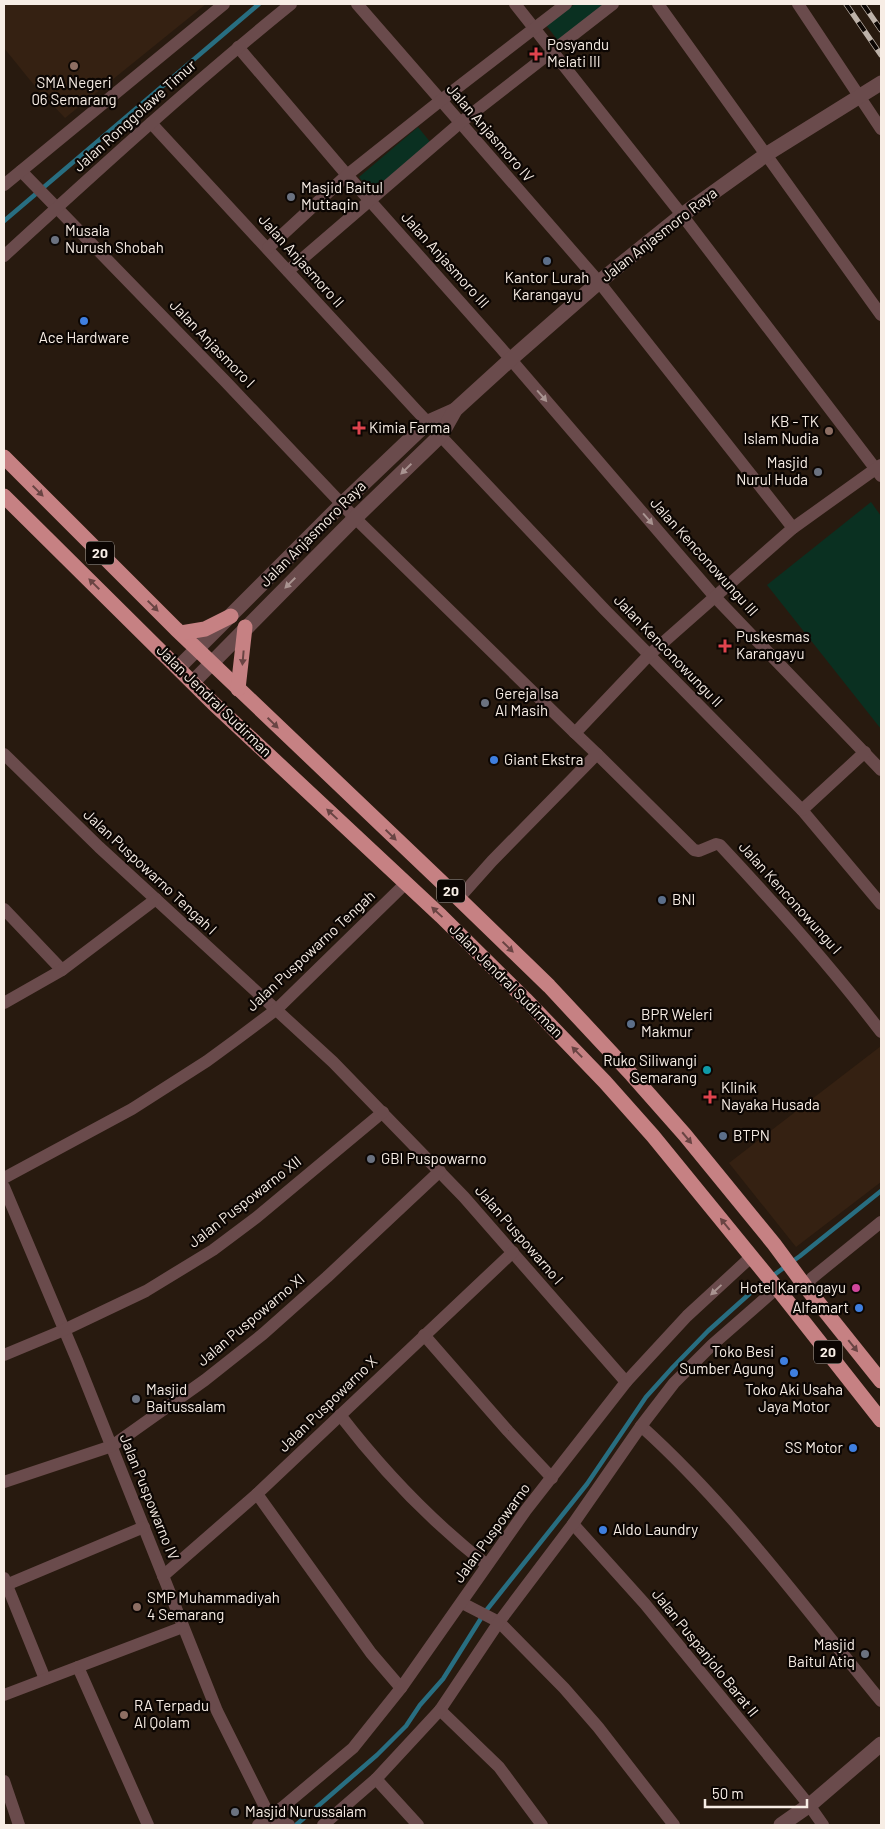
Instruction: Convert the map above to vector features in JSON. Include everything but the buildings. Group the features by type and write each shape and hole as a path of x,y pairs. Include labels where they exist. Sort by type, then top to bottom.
{"highway":[{"name":"Jalan Jendral Sudirman","path":"4,457 181,634 549,986 685,1135 881,1381"},
{"name":"Jalan Jendral Sudirman","path":"4,496 178,668 406,883 525,999 605,1082 653,1136 754,1259 881,1420"},
{"path":"181,634 205,629 231,616"},
{"path":"238,689 245,627"}],"street":[{"path":"4,185 24,174 224,4"},
{"name":"Jalan Ronggolawe Timur","path":"4,256 54,204 291,4"},
{"name":"Jalan Anjasmoro IV","path":"357,4 599,282 793,528"},
{"path":"515,4 682,214 879,470 793,528 649,656 575,733"},
{"path":"268,248 347,175 566,4"},
{"path":"288,271 369,199 460,123 614,4"},
{"path":"658,4 881,315"},
{"path":"798,4 881,130"},
{"name":"Jalan Anjasmoro III","path":"238,47 347,175 510,359"},
{"name":"Jalan Anjasmoro Raya","path":"193,682 245,627 441,435 455,410 510,359 599,282 682,214 767,154 881,82"},
{"name":"Jalan Anjasmoro II","path":"151,122 428,422"},
{"name":"Jalan Anjasmoro I","path":"24,174 355,518"},
{"name":"Jalan Kenconowungu III","path":"510,359 715,597 881,770"},
{"name":"Jalan Anjasmoro Raya","path":"178,668 342,504 428,422 455,410"},
{"name":"Jalan Kenconowungu II","path":"428,422 649,656 802,810 881,904"},
{"path":"355,518 598,754 458,898"},
{"path":"802,810 865,752"},
{"name":"Jalan Puspowarno Tengah I","path":"4,754 53,804 196,937 277,1009"},
{"name":"Jalan Kenconowungu I","path":"598,754 694,850 699,851 716,844 720,845 794,924 851,992 881,1032"},
{"name":"Jalan Puspowarno Tengah","path":"4,1178 132,1109 207,1061 277,1009 406,883"},
{"path":"4,1003 62,970 156,899"},
{"path":"4,909 62,970"},
{"name":"Jalan Puspowarno I","path":"277,1009 333,1062 440,1171 626,1382"},
{"name":"Jalan Puspowarno XII","path":"4,1355 64,1330 146,1291 213,1250 257,1217 383,1112"},
{"name":"Jalan Puspowarno XI","path":"4,1482 112,1446 264,1334 349,1258 440,1171"},
{"name":"Jalan Puspowarno IV","path":"4,1188 112,1446 218,1711 270,1817"},
{"path":"803,1283 812,1278 881,1222"},
{"name":"Jalan Puspowarno X","path":"163,1576 257,1494 512,1252"},
{"name":"Jalan Puspowarno","path":"258,1825 353,1748 401,1688 526,1510 626,1382 687,1316 754,1259"},
{"path":"323,1825 376,1779 440,1710 494,1620 573,1524 640,1426 674,1383 775,1286"},
{"path":"424,1336 552,1478"},
{"path":"340,1415 384,1468 417,1503 487,1566"},
{"path":"640,1426 664,1447 736,1524 881,1701"},
{"path":"257,1494 371,1653 401,1688"},
{"name":"Jalan Puspanjolo Barat II","path":"573,1524 645,1604 809,1805 823,1825"},
{"path":"45,1678 5,1581 144,1527"},
{"path":"462,1603 494,1620 564,1688 674,1825"},
{"path":"4,1695 183,1627"},
{"path":"78,1668 148,1825"},
{"path":"440,1710 499,1767 542,1825"},
{"path":"781,1825 809,1805 881,1744"},
{"path":"376,1779 418,1825"},
{"path":"4,1781 19,1825"},
{"path":"270,1817 289,1825"}],"shaded area":[{"name":"SMA Negeri 06 Semarang","path":"4,4 206,4 65,118 34,85 4,48"},
{"path":"881,1046 881,1182 796,1247 729,1163"}],"green space":[{"path":"575,4 610,4 559,42 546,25"},
{"path":"418,127 431,143 372,193 359,177"},
{"path":"871,502 881,516 881,729 767,585"}],"waterway":[{"path":"4,221 259,4"},
{"path":"296,1825 377,1755 406,1726 420,1705 443,1679 485,1612 587,1484 646,1397 673,1367 708,1331 756,1288 800,1256 881,1191"}],"railway":[{"path":"846,4 881,55"},
{"path":"863,4 881,30"}],"place":[{"name":"Posyandu Melati III","path":"536,54"},
{"name":"SMA Negeri 06 Semarang","path":"74,66"},
{"name":"Masjid Baitul Muttaqin","path":"291,197"},
{"name":"Musala Nurush Shobah","path":"55,240"},
{"name":"Kantor Lurah Karangayu","path":"547,261"},
{"name":"Ace Hardware","path":"84,321"},
{"name":"Kimia Farma","path":"359,428"},
{"name":"KB - TK Islam Nudia","path":"829,431"},
{"name":"Masjid Nurul Huda","path":"818,472"},
{"name":"Puskesmas Karangayu","path":"725,646"},
{"name":"Gereja Isa Al Masih","path":"485,703"},
{"name":"Giant Ekstra","path":"494,760"},
{"name":"BNI","path":"662,900"},
{"name":"BPR Weleri Makmur","path":"631,1024"},
{"name":"Ruko Siliwangi Semarang","path":"707,1070"},
{"name":"Klinik Nayaka Husada","path":"710,1097"},
{"name":"BTPN","path":"723,1136"},
{"name":"GBI Puspowarno","path":"371,1159"},
{"name":"Hotel Karangayu","path":"856,1288"},
{"name":"Alfamart","path":"859,1308"},
{"name":"Toko Besi Sumber Agung","path":"784,1361"},
{"name":"Toko Aki Usaha Jaya Motor","path":"794,1373"},
{"name":"Masjid Baitussalam","path":"136,1399"},
{"name":"SS Motor","path":"853,1448"},
{"name":"Aldo Laundry","path":"603,1530"},
{"name":"SMP Muhammadiyah 4 Semarang","path":"137,1607"},
{"name":"Masjid Baitul Atiq","path":"865,1654"},
{"name":"RA Terpadu Al Qolam","path":"124,1715"},
{"name":"Masjid Nurussalam","path":"235,1812"}]}
